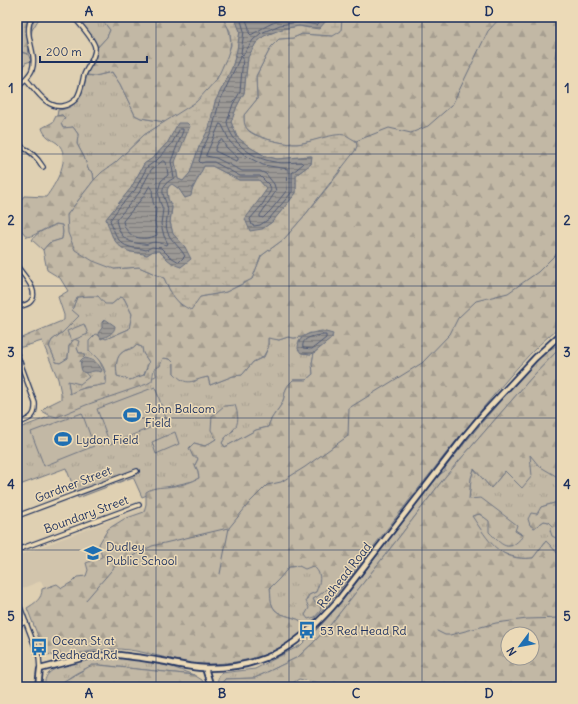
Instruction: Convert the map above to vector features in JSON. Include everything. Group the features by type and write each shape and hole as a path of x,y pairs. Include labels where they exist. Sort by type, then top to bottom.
{"main road":[{"name":"Redhead Road","path":"40,669 86,657 108,655 133,657 205,668 241,665 274,655 297,642 318,624 339,599 484,412 543,350 561,334"},
{"path":"205,668 211,687"},
{"path":"38,687 40,669"}],"street":[{"path":"17,87 26,79 32,70 34,57 28,32 28,23 32,17"},
{"path":"26,79 45,100 54,106 66,106 76,99 80,91 84,75 95,50 92,40 74,17"},
{"path":"17,138 22,147 27,149 43,167"},
{"path":"17,153 22,147"},
{"path":"17,266 32,286 34,292 32,300 17,308"},
{"path":"17,354 36,403 36,410 32,417 17,424"},
{"name":"Gardner Street","path":"17,516 137,471"},
{"name":"Boundary Street","path":"17,550 139,505"},
{"path":"17,600 39,657 40,669"},
{"path":"17,625 26,622"}],"shaded area":[{"name":"Dudley Public School","path":"151,505 169,550 47,597 41,581 18,590 17,556"}],"green space":[{"path":"17,17 40,17 32,30 28,54 17,50"},
{"path":"79,17 100,17 110,30 107,37 97,48 95,42"},
{"path":"100,17 222,17 229,31 231,40 230,50 227,60 216,79 203,96 192,105 165,122 141,118 135,115 120,84 112,72 95,76 87,75 97,48 107,37 110,30"},
{"path":"222,17 236,17 240,31 237,50 232,68 215,102 209,129 199,147 190,173 183,181 178,179 175,162 179,123 168,142 154,157 144,164 131,188 106,219 130,252 139,252 147,255 153,251 159,251 167,259 181,267 185,263 185,247 173,234 170,222 172,207 168,199 167,190 172,183 179,189 185,198 192,190 204,166 212,166 239,180 259,180 267,189 258,203 262,229 272,222 296,193 296,175 311,164 311,156 277,159 265,156 251,148 237,137 231,122 244,93 248,57 256,43 264,36 282,29 299,26 309,28 326,21 325,17 342,18 341,31 333,36 302,34 293,38 279,39 271,47 256,76 257,99 244,115 245,124 248,130 266,139 292,144 341,134 356,141 357,146 355,151 305,215 284,239 261,256 252,279 226,292 200,297 191,310 177,301 171,293 164,278 139,267 114,269 93,261 75,250 68,233 67,215 102,172 115,163 144,135 196,102 217,79 231,45 230,31"},
{"path":"341,17 561,17 561,36 556,51 561,59 561,326 529,355 482,409 343,586 339,588 330,586 313,599 315,603 320,606 321,610 315,617 308,619 305,615 309,608 306,601 309,595 316,592 320,578 318,572 313,566 305,569 299,566 289,567 270,588 271,603 275,610 301,621 304,630 289,642 258,657 234,662 209,664 186,662 120,649 90,651 57,659 52,655 45,654 27,608 39,598 42,589 57,584 62,588 77,577 86,576 88,570 86,563 102,557 99,544 108,529 124,519 144,512 146,492 156,488 184,484 199,478 195,465 198,459 197,457 193,457 189,448 194,443 205,446 216,439 211,430 212,416 224,406 235,405 238,418 237,425 222,443 225,447 256,430 268,427 283,401 287,387 293,380 306,380 313,374 312,363 314,353 333,337 310,333 302,337 288,337 279,340 268,338 268,348 263,357 253,362 242,375 233,376 210,385 208,377 190,382 186,382 179,378 174,373 174,363 170,359 163,358 160,366 154,369 152,381 147,384 86,405 57,417 42,411 47,406 61,399 58,379 42,341 19,347 17,341 64,320 64,315 58,297 68,291 60,278 47,270 43,250 49,243 62,239 62,225 56,224 27,237 17,225 17,205 24,196 46,197 58,178 63,163 61,149 57,143 46,135 42,128 53,122 56,116 62,115 65,118 61,124 63,128 73,127 78,134 77,144 88,169 93,173 94,180 67,215 114,269 139,267 164,278 171,293 182,306 200,297 226,292 252,279 261,256 284,239 305,215 339,173 356,141 343,137 337,137 298,144 283,143 266,139 252,133 244,124 244,115 257,99 256,76 271,47 279,39 293,38 302,34 333,36 342,18","holes":["98,296 105,304 112,304 120,297 124,298 132,314 129,329 106,339 96,334 89,341 89,351 100,361 106,374 106,384 83,389 70,394 68,381 80,384 89,377 83,370 80,361 85,356 83,353 79,353 77,348 79,341 74,339 69,346 68,358 60,363 56,362 49,346 52,340 63,332 79,316 72,310 77,297","136,345 142,347 143,353 149,362 144,375 130,380 117,376 116,365 119,356 124,351"]},
{"path":"17,50 28,54 31,61 25,63 23,71 17,65"},
{"path":"112,72 120,84 135,115 141,118 165,122 144,135 115,163 94,180 93,173 88,169 77,144 78,134 73,127 64,129 61,124 62,115 57,116 58,110 65,109 76,103 87,75 95,76"},
{"path":"56,224 62,225 62,239 49,243 43,250 32,240 40,232"},
{"path":"99,296 105,303 112,304 120,297 124,298 132,314 129,329 106,339 98,358 103,367 106,384 95,387 86,387 70,394 67,381 83,370 80,361 83,353 79,353 77,348 69,346 68,358 60,363 56,362 49,346 52,340 63,332 78,316 72,310 77,297"},
{"path":"84,324 88,334 71,341 67,331"},
{"path":"268,337 279,340 288,337 302,337 298,343 302,353 314,353 312,363 313,374 306,380 293,380 290,383 286,389 281,405 268,427 256,430 225,447 222,443 225,437 234,430 205,446 194,443 198,459 195,465 199,478 193,481 167,487 142,497 133,477 78,498 66,468 17,486 17,429 156,376 155,369 163,358 170,359 174,363 174,373 194,382 198,379 208,377 210,385 233,376 242,375 253,362 264,357 268,348"},
{"path":"561,344 561,347 532,377 445,477 331,624 313,643 298,657 255,678 225,679 222,683 223,687 218,687 217,683 219,676 222,673 255,669 301,645 324,622 339,605 439,475 445,471 445,468 490,413 543,355"},
{"path":"136,345 142,347 143,353 149,362 144,375 130,380 117,376 116,365 119,356 124,351"},
{"path":"561,347 561,479 539,466 530,455 532,476 522,488 505,471 491,488 474,469 471,478 469,499 481,498 517,525 515,531 523,536 513,545 505,546 489,532 489,521 480,514 472,516 489,541 503,553 521,558 533,558 546,541 561,557 561,687 370,687 353,682 323,684 299,679 286,687 223,687 222,683 225,679 255,678 298,657 313,643 331,624 445,477 532,377"},
{"name":"John Balcom Field","path":"155,387 167,421 110,444 97,409"},
{"name":"Lydon Field","path":"82,413 94,446 44,466 31,432"},
{"path":"175,432 179,444 156,454 152,442"},
{"path":"530,455 561,479 561,501 541,507 534,528 544,521 549,522 553,526 558,539 561,538 561,557 546,541 533,558 520,558 508,555 497,549 487,540 471,516 479,514 490,521 523,535 469,500 471,478 474,469 491,488 505,471 513,479"},
{"path":"561,501 561,538 558,539 552,536 550,530 553,526 549,522 544,521 534,528 530,525 528,519 531,513 537,514 541,507"},
{"path":"313,566 318,570 321,580 316,592 309,595 306,601 320,606 315,603 313,599 330,586 339,588 343,586 304,630 301,621 275,610 272,605 270,595 270,588 289,567"},
{"path":"118,656 172,667 194,675 99,665 77,673 66,680 59,687 43,687 49,673 64,665 82,660"},
{"path":"92,665 194,675 202,680 206,687 59,687 64,681"}],"water":[{"path":"236,17 325,17 326,21 319,29 299,26 282,29 264,36 256,43 248,57 244,93 231,122 237,137 251,148 265,156 277,159 312,156 311,164 296,175 296,193 272,222 262,229 250,231 245,219 267,189 259,180 239,180 212,166 204,166 192,190 191,196 185,198 179,189 172,184 167,190 168,199 172,207 170,222 173,234 185,247 191,259 181,267 172,263 159,251 153,251 147,255 128,251 116,242 111,234 106,219 131,188 144,164 154,157 168,142 178,123 187,123 190,126 175,162 178,179 183,181 190,173 199,147 209,128 215,102 232,68 240,31"},
{"path":"105,319 115,326 115,328 114,331 101,339 98,333 102,328 102,322"},
{"path":"322,331 333,334 331,339 314,353 301,353 298,349 302,338 309,334"},
{"path":"85,358 97,363 102,370 101,372 83,372 81,363"}],"waterway":[{"path":"356,141 389,128 411,133 428,126 452,105 488,31 501,17"},
{"path":"561,24 555,57 561,68"},
{"path":"220,574 229,528 250,502 267,485 281,482 305,467 348,436 349,408 422,363 450,334 458,318 476,301 508,293 538,272 561,249"},
{"path":"86,600 117,564 152,546 228,528"},
{"path":"437,631 445,635 450,635 496,623 527,619 561,618"}],"place":[{"name":"John Balcom Field","path":"132,415"},
{"name":"Lydon Field","path":"63,439"},
{"name":"Dudley Public School","path":"93,553"},
{"name":"53 Red Head Rd","path":"307,630"},
{"name":"Ocean St at Redhead Rd","path":"39,647"}]}
